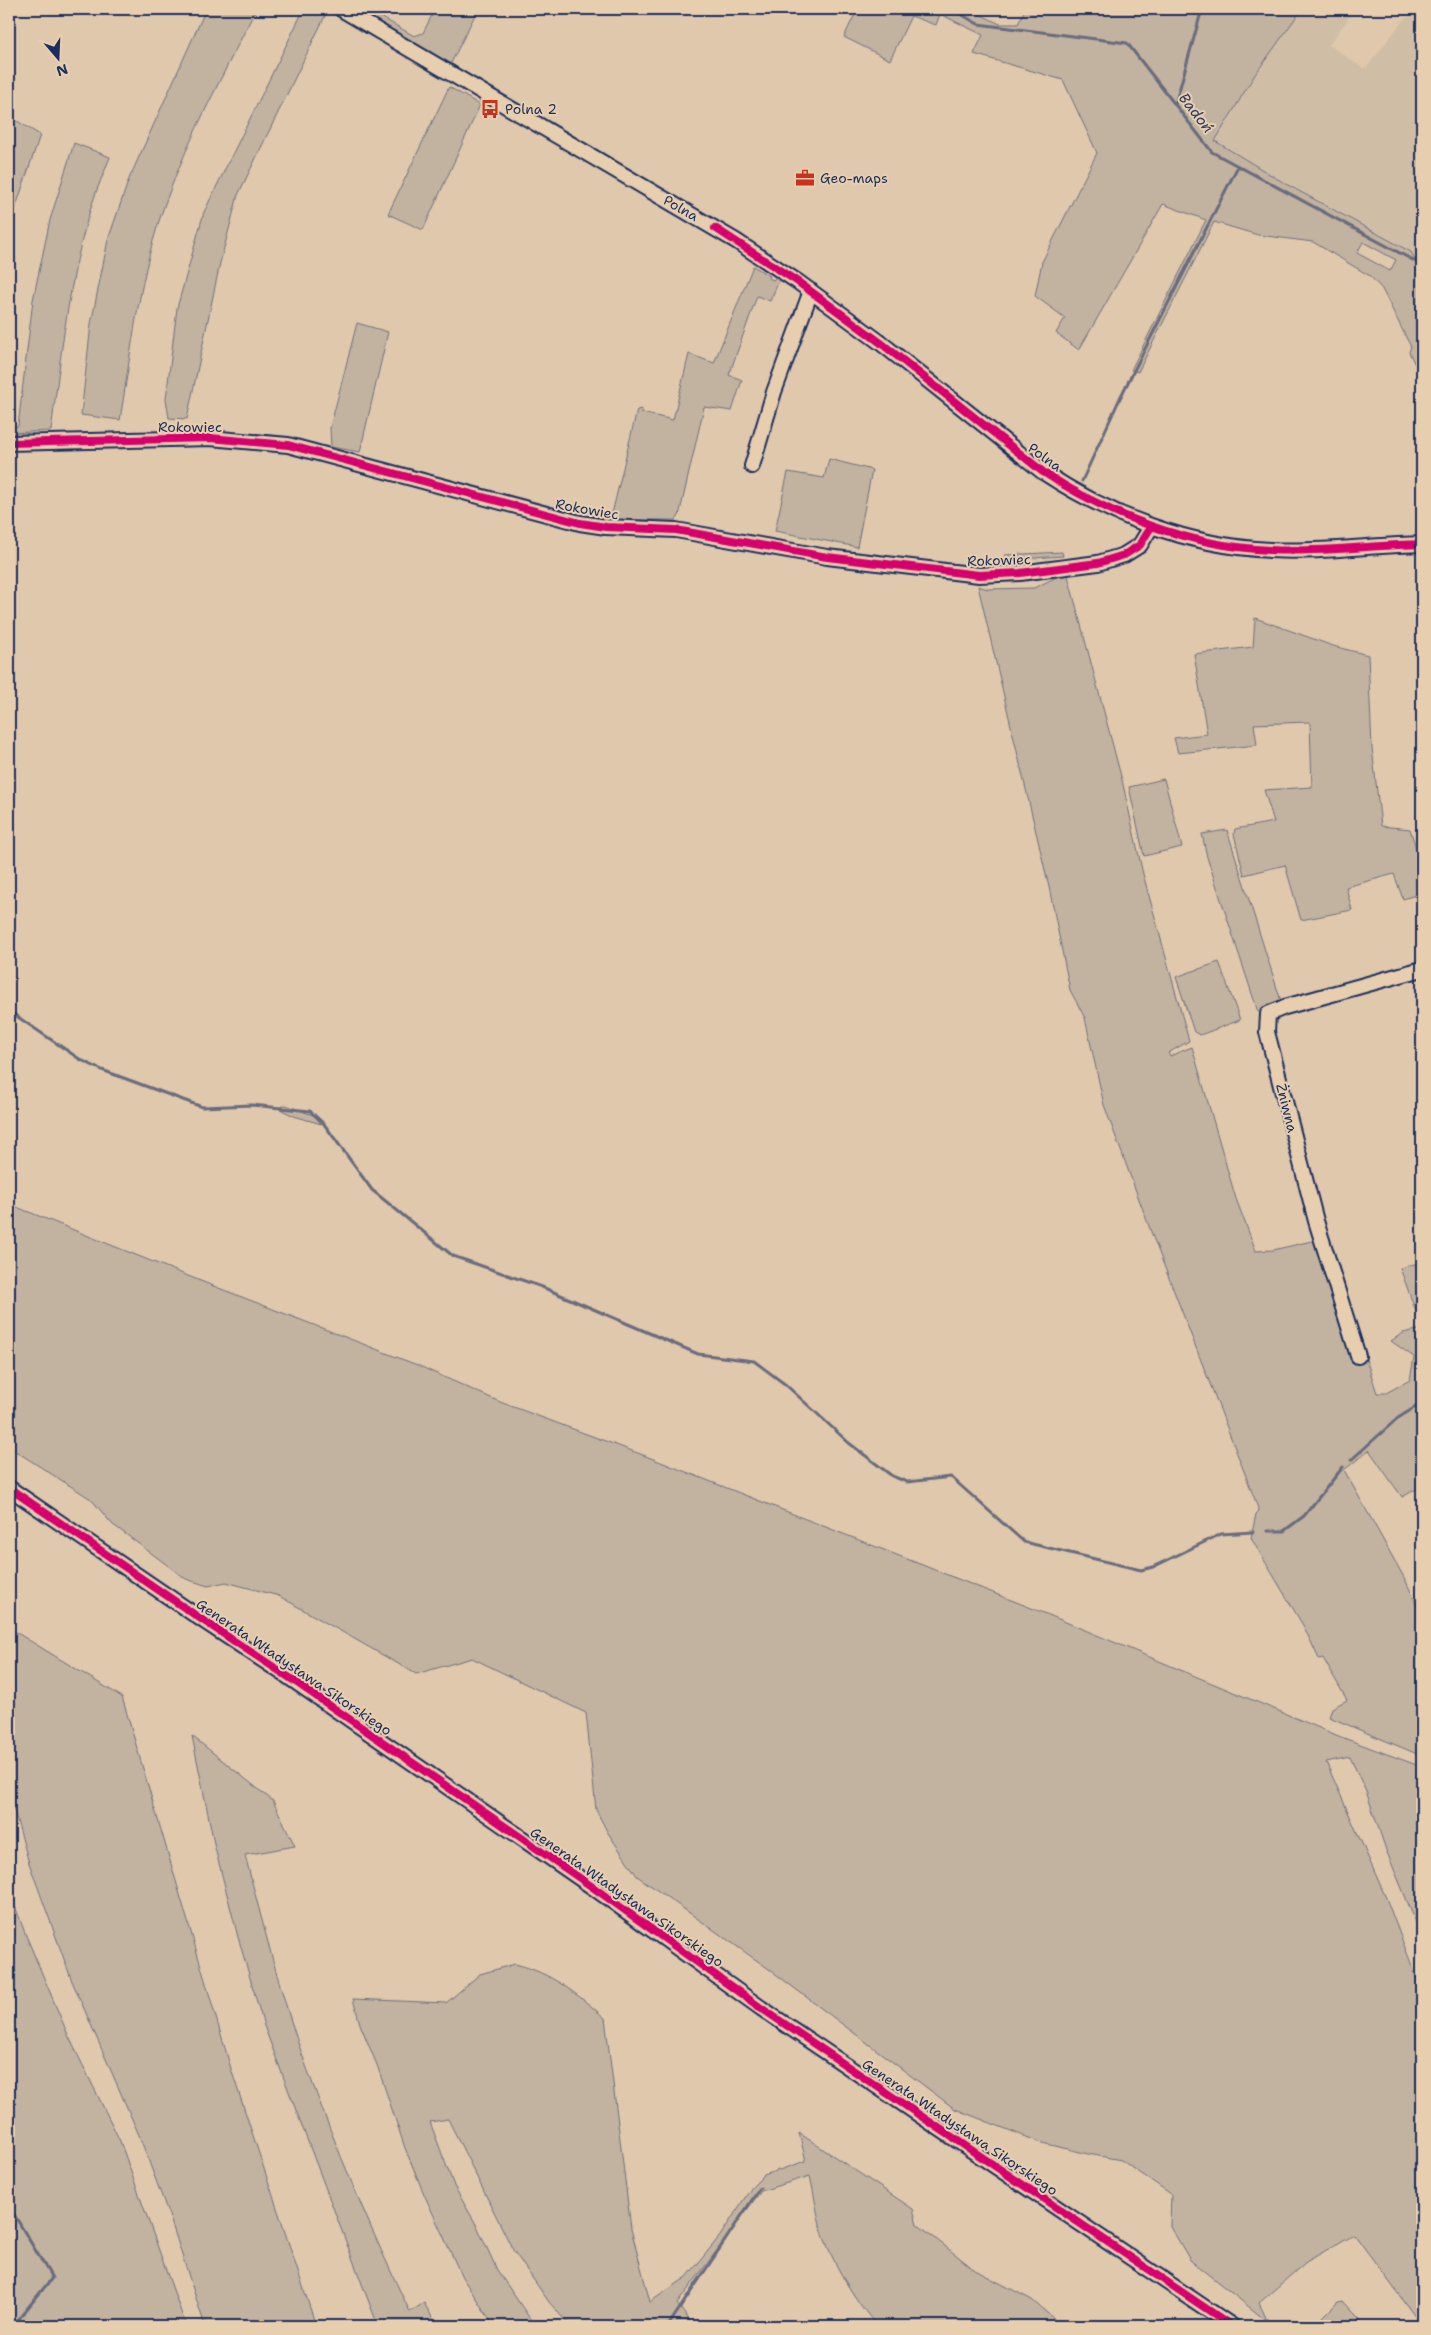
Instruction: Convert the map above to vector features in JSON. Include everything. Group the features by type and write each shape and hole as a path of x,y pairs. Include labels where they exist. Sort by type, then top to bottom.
{"street":[{"name":"Polna","path":"341,9 679,206 811,291 966,408 1043,472 1067,488 1113,512 1151,527 1206,541 1268,550 1422,544"},
{"path":"752,466 774,392 811,291"},
{"name":"Rokowiec","path":"9,443 210,438 288,445 580,523 606,527 676,530 827,557 967,575 1020,573 1098,562 1124,555 1140,545 1151,527"},
{"name":"Żniwna","path":"1358,1356 1302,1167 1268,1032 1268,1014 1285,1007 1422,969"},
{"name":"Generała Władysława Sikorskiego","path":"9,1488 204,1622 304,1687 594,1888 761,2008 1232,2326"}],"shaded area":[{"path":"206,9 256,9 208,104 175,176 157,227 143,281 120,420 81,415 91,324 108,240 129,179"},
{"path":"304,9 317,9 326,14 238,195 220,263 187,419 169,418 166,399 177,308 204,212"},
{"path":"351,9 367,9 414,36 423,33 435,9 478,9 451,63 446,66"},
{"path":"852,9 969,9 1000,24 1018,24 1025,9 1302,9 1254,76 1215,141 1286,184 1411,252 1422,271 1422,375 1409,352 1411,347 1382,289 1370,276 1313,242 1258,235 1214,222 1138,372 1131,370 1206,220 1163,204 1079,350 1056,333 1065,318 1035,296 1042,262 1097,153 1063,80 974,54 983,35 940,14 936,25 911,16 890,60 844,37 857,10","holes":["1363,242 1396,260 1390,271 1357,253"]},
{"path":"1302,9 1355,9 1329,45 1363,68 1367,67 1405,18 1416,16 1422,27 1422,271 1411,252 1286,184 1215,141 1254,76"},
{"path":"449,87 480,105 423,230 388,214"},
{"path":"9,116 40,135 9,227"},
{"path":"74,143 110,157 92,204 77,260 62,345 51,431 9,433 9,427 18,426 33,300 50,220"},
{"path":"753,266 770,276 769,278 773,280 775,278 779,281 770,301 757,296 729,375 742,380 732,411 704,407 679,516 676,520 617,520 611,518 637,410 642,409 642,413 673,420 689,354 714,363"},
{"path":"357,323 388,332 360,452 331,447 330,428"},
{"path":"829,459 872,470 857,547 775,531 788,472 824,478"},
{"path":"1062,552 1063,556 1004,560 1005,555"},
{"path":"1067,572 1122,780 1143,874 1189,1041 1168,1053 1170,1056 1192,1047 1236,1199 1256,1251 1273,1250 1316,1240 1365,1356 1377,1393 1386,1393 1410,1380 1414,1357 1391,1341 1403,1333 1422,1329 1422,1486 1402,1497 1369,1450 1344,1470 1406,1581 1422,1617 1422,1756 1329,1717 1332,1708 1347,1700 1323,1658 1319,1659 1304,1627 1251,1538 1256,1514 1259,1511 1104,1105 1085,1018 1070,990 1049,887 978,586 988,589 1034,588"},
{"path":"1255,618 1333,646 1368,655 1372,748 1381,826 1410,829 1422,866 1422,893 1403,899 1394,874 1346,887 1352,910 1301,920 1285,865 1244,875 1234,834 1235,829 1274,822 1264,790 1312,787 1310,722 1254,724 1257,745 1178,753 1174,738 1207,734 1194,654 1253,647"},
{"path":"1164,779 1182,847 1144,856 1129,787"},
{"path":"1227,830 1281,1001 1268,1004 1258,1012 1207,857 1202,834"},
{"path":"1219,962 1240,1020 1200,1035 1194,1032 1176,977"},
{"path":"286,1105 315,1116 321,1124 294,1116 278,1108"},
{"path":"9,1204 417,1365 500,1402 643,1455 1044,1613 1341,1737 1422,1767 1422,1937 1386,1850 1367,1794 1350,1757 1326,1762 1386,1898 1422,1992 1422,2326 1354,2234 1306,2262 1259,2303 1268,2322 1190,2260 1170,2226 1171,2194 1121,2160 1039,2142 955,2109 769,1969 637,1876 608,1833 596,1810 586,1713 472,1658 416,1674 279,1596 226,1582 208,1586 186,1579 112,1524 91,1499 9,1447"},
{"path":"1422,1262 1422,1328 1400,1268"},
{"path":"9,1628 122,1697 232,2072 316,2326 205,2326 170,2218 139,2135 72,1981 29,1863 9,1792"},
{"path":"192,1736 273,1801 295,1846 245,1855 280,1986 305,2063 329,2126 354,2189 396,2282 410,2312 424,2303 437,2326 378,2326 264,2026 215,1848"},
{"path":"9,1890 68,2035 120,2141 186,2326 9,2326"},
{"path":"515,1964 541,1973 563,1985 605,2018 631,2229 650,2302 687,2277 720,2236 752,2187 764,2175 806,2161 799,2133 913,2209 917,2224 975,2270 1032,2300 1062,2326 877,2326 848,2285 830,2252 820,2224 810,2176 761,2191 677,2304 694,2326 570,2326 549,2302 513,2250 448,2119 430,2122 454,2186 477,2226 497,2270 535,2326 494,2326 462,2277 424,2194 405,2148 377,2065 360,2024 353,1999 446,2003 480,1974"},
{"path":"1343,2301 1366,2326 1306,2326 1315,2325 1338,2302"}],"waterway":[{"name":"Badoń","path":"952,9 978,24 1127,43 1212,152 1422,265"},
{"path":"1175,105 1202,9"},
{"path":"1082,481 1120,398 1238,166"},
{"path":"9,1011 81,1060 102,1070 202,1107 252,1105 310,1111 324,1124 372,1190 453,1256 542,1287 698,1354 754,1361 786,1385 849,1443 892,1476 907,1482 951,1477 1024,1542 1141,1570 1153,1567 1221,1534 1253,1532"},
{"path":"1351,1460 1398,1418 1422,1403"},
{"path":"1268,1531 1284,1531 1304,1516 1343,1467"},
{"path":"668,2326 760,2188"},
{"path":"9,2206 52,2278 17,2321 16,2326"}],"cycle path":[{"path":"715,228 798,282 881,343 1043,472 1095,502 1123,515 1180,535 1210,542 1270,550 1327,550 1422,544"},
{"path":"9,443 210,438 288,445 580,523 606,527 676,530 827,557 979,575 1020,573 1098,563 1124,555 1140,545 1151,527"},
{"path":"9,1488 287,1676 594,1888 761,2008 1232,2326"}],"place":[{"name":"Polna 2","path":"490,109"},
{"name":"Geo-maps","path":"805,178"}]}
